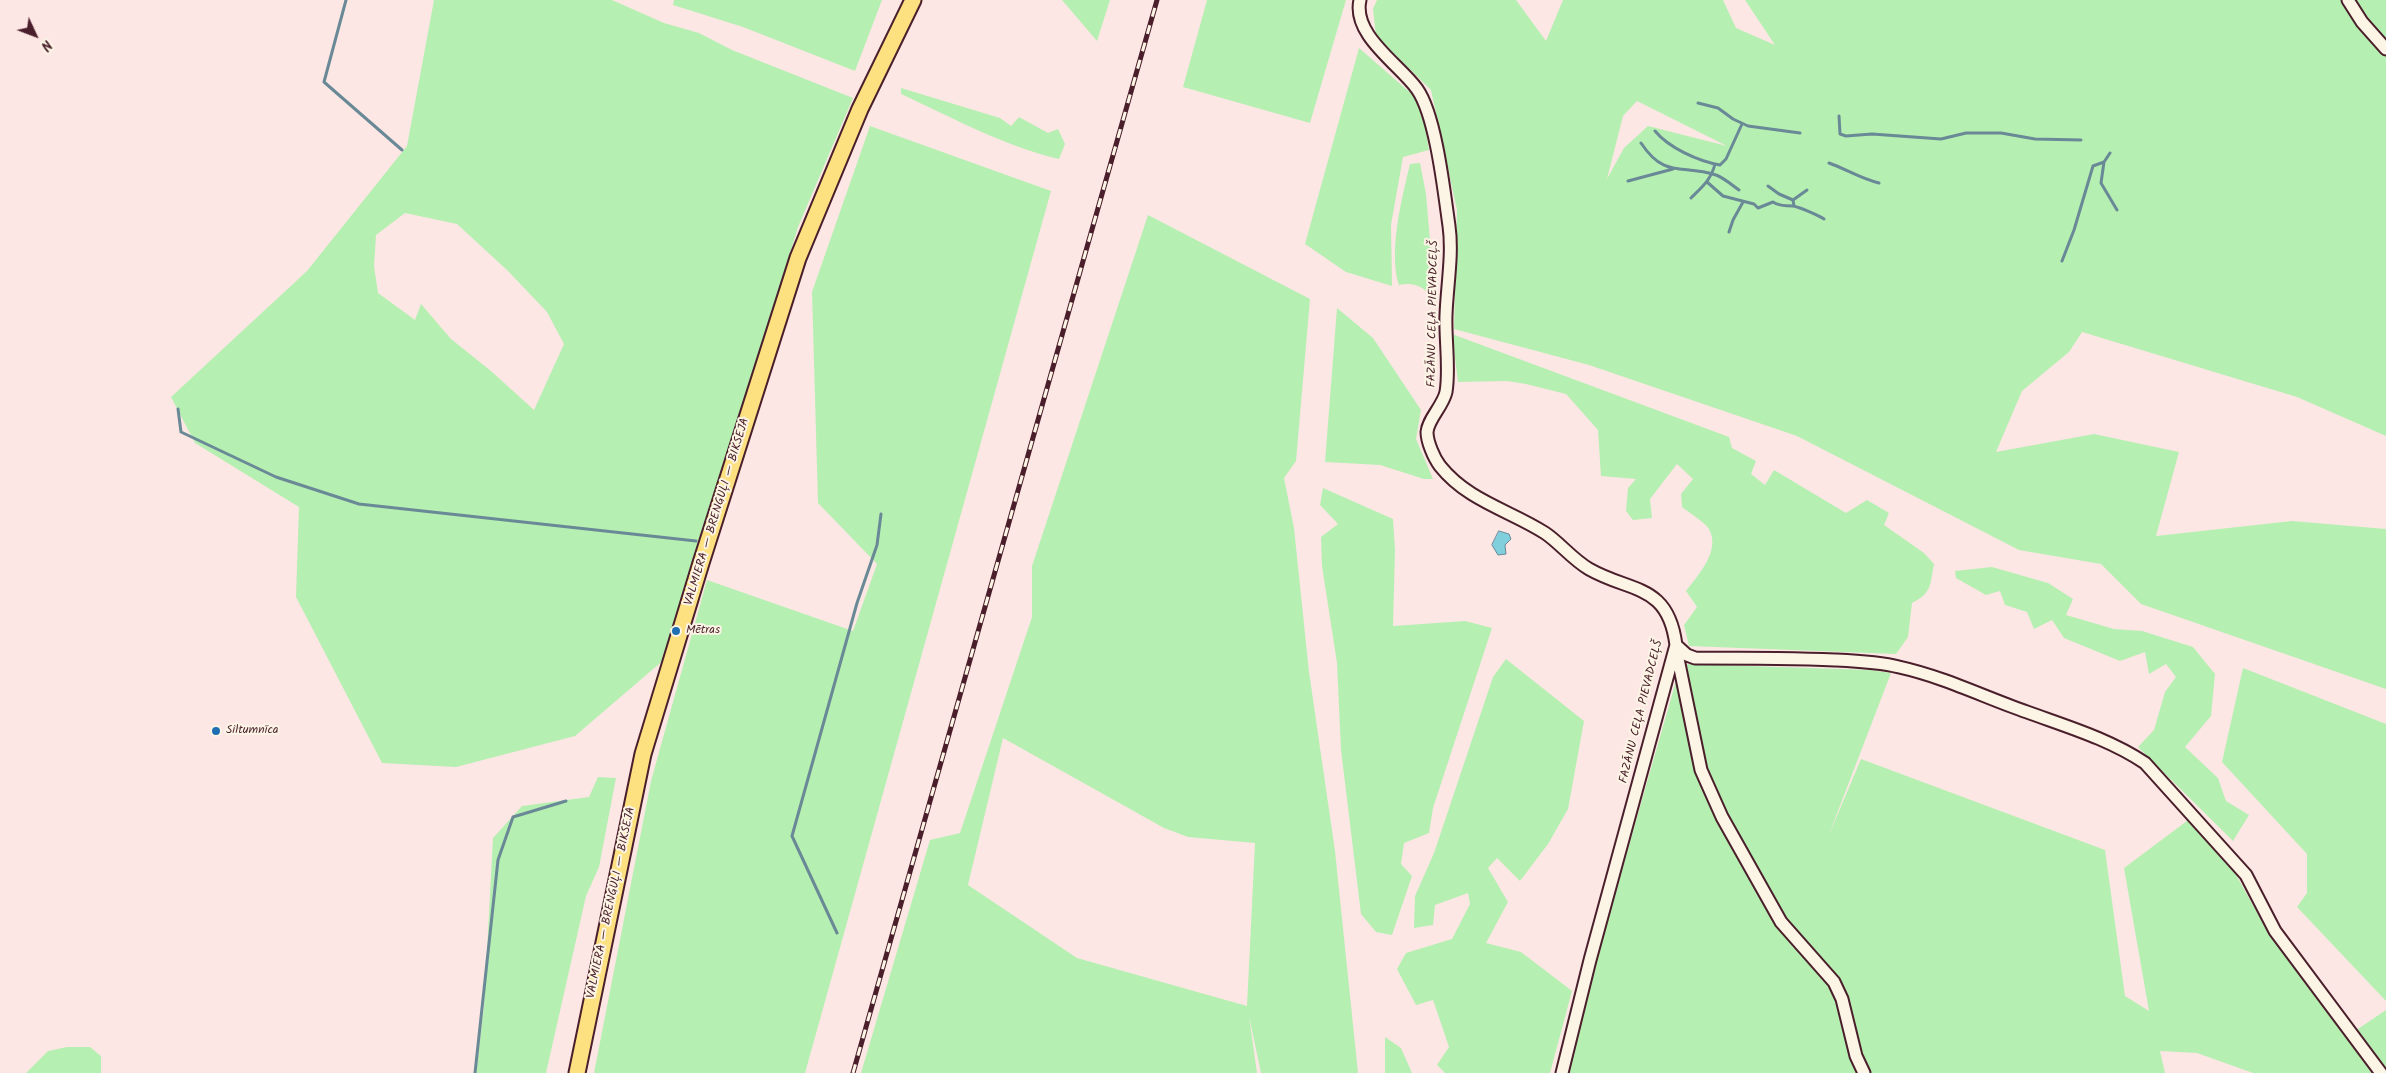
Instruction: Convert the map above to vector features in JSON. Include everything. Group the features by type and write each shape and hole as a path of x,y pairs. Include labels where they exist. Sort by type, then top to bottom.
{"main road":[{"name":"VALMIERA — BRENGUĻI — BIKSEJA","path":"577,1073 643,754 706,547 798,258 860,109 913,0"}],"street":[{"name":"FAZĀNU CEĻA PIEVADCEĻŠ","path":"1360,0 1358,8 1363,24 1373,43 1416,89 1426,105 1439,161 1450,231 1446,316 1446,390 1442,404 1427,430 1438,465 1460,486 1481,501 1545,533 1582,565 1604,578 1645,591 1667,614 1674,628 1676,645 1590,960 1562,1073"},
{"path":"2348,0 2362,22 2386,49"},
{"path":"1676,645 1701,770 1722,817 1781,922 1834,982 1842,999 1856,1056 1864,1073"},
{"path":"1676,645 1686,655 1695,658 1799,658 1898,666 1958,684 2015,708 2109,741 2129,752 2152,769 2246,875 2275,931 2381,1073"}],"green space":[{"path":"434,0 612,0 664,23 699,33 732,50 853,98 798,227 666,658 575,736 456,767 382,763 296,597 299,507 195,443 171,397 307,271 407,146","holes":["405,213 457,224 508,271 547,312 564,344 534,410 491,371 451,339 421,304 415,320 378,293 374,266 376,235"]},
{"path":"674,0 882,0 855,71 743,27 673,5"},
{"path":"1062,0 1110,0 1097,41"},
{"path":"1207,0 1346,0 1310,123 1183,87"},
{"path":"1377,0 1516,0 1546,41 1563,0 1723,0 1736,28 1775,45 1745,0 2386,0 2386,436 2297,397 2082,332 2069,352 2022,391 1996,452 2094,434 2179,452 2156,536 2292,521 2386,529 2386,689 2141,604 2101,564 2019,550 1797,436 1589,365 1454,329 1457,210 1431,90 1376,36 1373,9","holes":["1637,101 1727,146 1648,126 1624,148 1607,179 1623,116"]},
{"path":"1359,48 1421,102 1429,150 1403,157 1391,225 1392,286 1346,272 1305,244"},
{"path":"901,88 1000,118 1011,126 1019,117 1048,133 1058,129 1065,144 1059,159 1018,147 979,131 901,94"},
{"path":"870,126 1051,191 805,1073 594,1073 651,781 707,580 853,631 877,564 818,503 812,292"},
{"path":"1420,163 1426,194 1434,287 1426,291 1413,285 1399,285 1395,257 1397,225 1410,164"},
{"path":"1148,215 1310,299 1296,461 1284,478 1294,528 1309,672 1335,851 1358,1073 1261,1073 1249,1016 1257,1073 861,1073 930,840 960,833 1032,617 1032,566","holes":["1003,738 1164,828 1188,837 1255,843 1247,1006 1077,958 968,885"]},
{"path":"1337,308 1373,338 1421,410 1416,439 1433,479 1424,479 1380,465 1325,462"},
{"path":"1452,334 1729,437 1732,448 1756,461 1751,474 1765,485 1774,470 1846,513 1867,500 1889,513 1884,525 1924,553 1934,564 1931,583 1927,592 1912,603 1908,637 1896,654 1689,646 1684,625 1697,607 1686,591 1702,570 1712,546 1712,537 1709,529 1682,507 1681,494 1693,479 1677,464 1650,499 1652,518 1633,520 1626,511 1628,488 1636,479 1601,476 1598,430 1566,394 1507,381 1458,382"},
{"path":"1323,488 1393,519 1395,550 1393,626 1465,621 1492,628 1433,808 1429,833 1404,843 1401,864 1412,876 1392,935 1376,932 1361,914 1341,750 1337,663 1322,566 1321,537 1338,524 1320,505"},
{"path":"1992,567 2048,583 2073,599 2066,615 2114,629 2142,631 2193,647 2215,674 2211,716 2185,747 2218,778 2226,801 2249,815 2233,841 2138,747 2154,730 2165,692 2176,677 2166,664 2149,674 2145,652 2120,661 2064,638 2052,620 2034,629 2027,612 2005,605 2000,591 1986,595 1956,578 1955,571"},
{"path":"1506,659 1584,721 1568,809 1548,844 1520,881 1497,858 1488,868 1508,902 1486,943 1521,952 1572,991 1550,1073 1445,1073 1437,1065 1449,1047 1433,1000 1416,1005 1397,969 1406,953 1452,939 1470,904 1468,893 1435,905 1433,925 1414,928 1415,896 1434,853 1493,677"},
{"path":"1688,664 1871,670 1891,673 1828,837 1861,759 2105,850 2125,996 2149,1011 2124,868 2195,815 2235,873 2268,932 2352,1033 2386,1010 2386,1073 2253,1073 2197,1053 2160,1051 2165,1073 1871,1073 1853,1031 1847,1004 1777,911 1702,768 1682,670"},
{"path":"2243,668 2386,724 2386,1001 2297,907 2307,893 2307,854 2222,762"},
{"path":"1676,681 1698,771 1780,929 1831,986 1842,1012 1860,1073 1568,1073 1599,950"},
{"path":"598,777 616,778 599,867 586,896 546,1073 476,1073 484,1007 493,838 522,806 589,797"},
{"path":"1385,1037 1401,1048 1412,1073 1385,1073"},
{"path":"67,1047 90,1047 101,1056 101,1073 26,1073 48,1051"}],"water":[{"path":"1499,531 1509,534 1511,539 1505,545 1506,554 1498,555 1492,545"}],"waterway":[{"path":"346,0 324,82 402,150"},
{"path":"1698,103 1718,108 1733,119 1748,126 1800,133"},
{"path":"1839,116 1840,134 1846,136 1872,134 1941,139 1966,133 2001,133 2035,139 2081,140"},
{"path":"1655,131 1668,143 1685,153 1720,165 1726,159 1742,124"},
{"path":"1641,143 1658,162 1666,166 1716,175 1739,190"},
{"path":"2062,261 2074,230 2093,166 2104,162 2110,153"},
{"path":"2104,162 2101,183 2117,210"},
{"path":"1829,163 1879,183"},
{"path":"1691,198 1709,179 1715,164"},
{"path":"1628,181 1673,169"},
{"path":"1707,182 1723,196 1754,204 1758,208 1773,202 1800,208 1824,219"},
{"path":"1768,186 1779,194 1793,200"},
{"path":"1794,206 1793,200 1807,190"},
{"path":"1729,232 1743,202"},
{"path":"178,409 181,432 276,477 359,504 696,541"},
{"path":"837,933 792,836 857,603 877,545 881,514"},
{"path":"475,1073 498,860 513,817 566,801"}],"railway":[{"path":"853,1073 1157,0"}],"place":[{"name":"Mētras","path":"676,631"},
{"name":"Siltumnīca","path":"216,731"}]}
